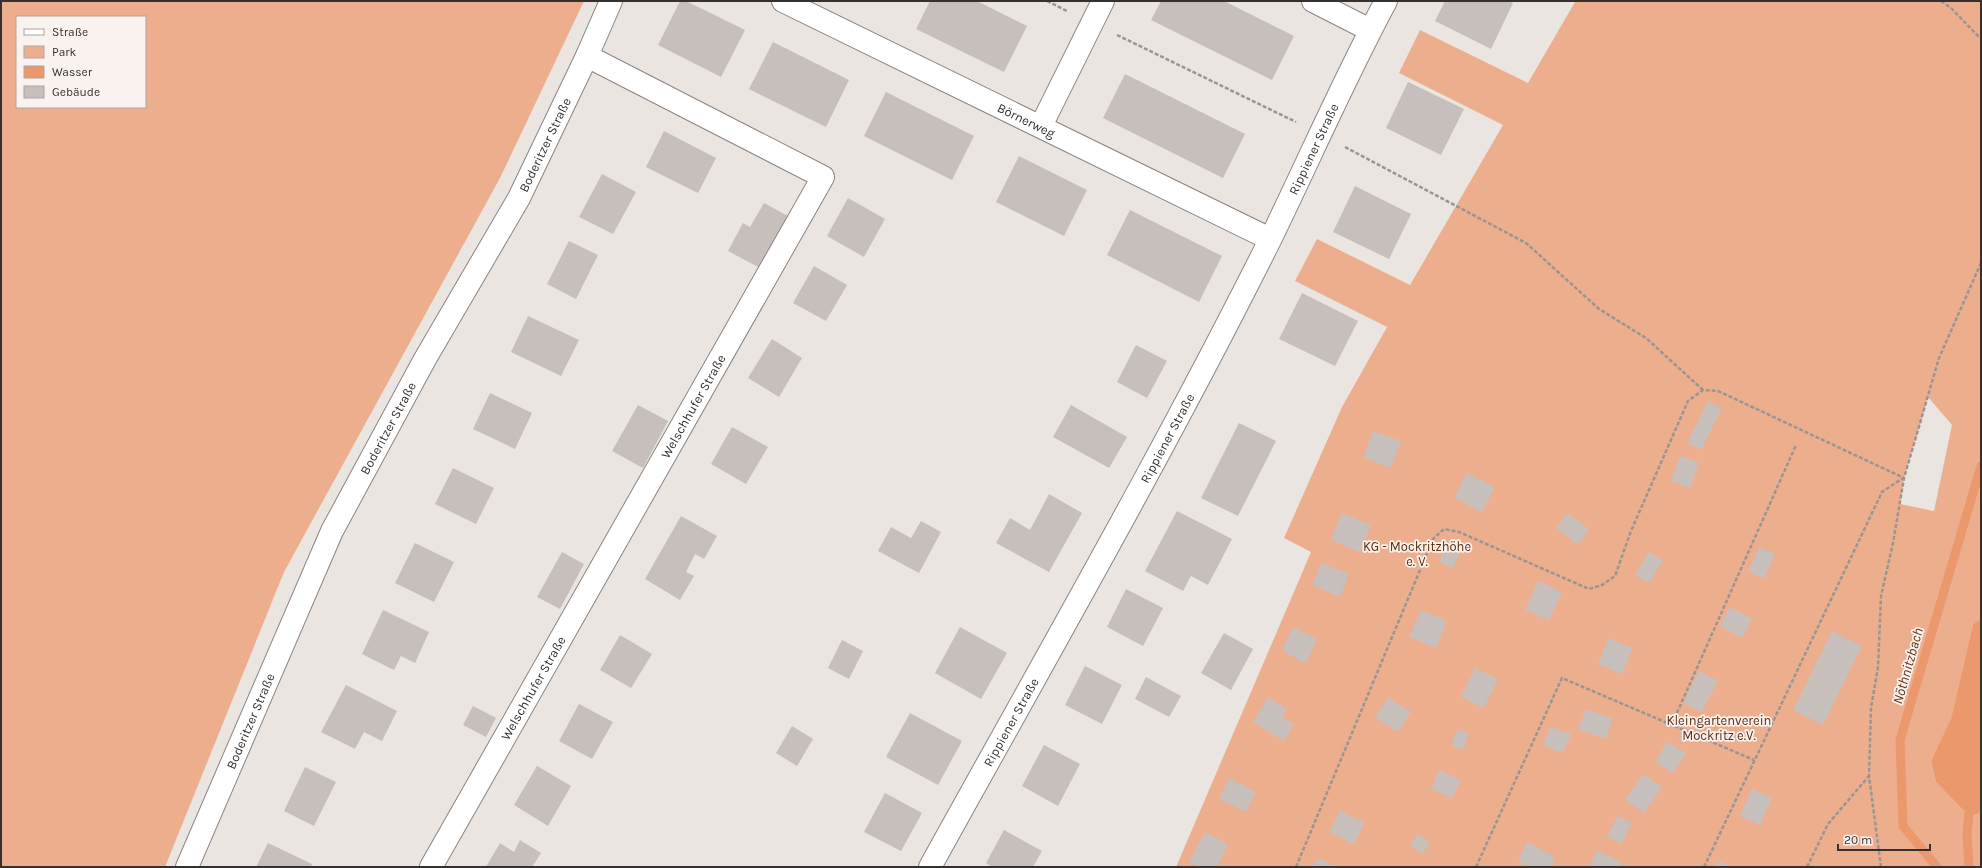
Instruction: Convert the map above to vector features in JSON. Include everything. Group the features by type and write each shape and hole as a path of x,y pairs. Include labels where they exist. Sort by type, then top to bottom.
{"street":[{"name":"Boderitzer Straße","path":"187,867 332,532 425,359 519,198 587,56 611,1"},
{"name":"Börnerweg","path":"783,1 1270,239"},
{"path":"1041,126 1102,1"},
{"path":"1313,1 1370,30"},
{"name":"Rippiener Straße","path":"930,867 1160,449 1270,239 1370,30 1386,1"},
{"name":"Welschhufer Straße","path":"432,867 823,177 587,56"}],"path":[{"path":"1047,1 1320,134 1492,224 1526,243 1599,309 1646,338 1703,390 1718,391 1904,478"},
{"path":"1941,1 1951,8 1981,39"},
{"path":"1881,867 1870,776 1871,708 1878,667 1881,596 1893,543 1904,478 1939,358 1981,263"},
{"path":"1296,867 1433,539 1444,529 1459,532 1589,589 1602,585 1615,576 1631,531 1688,401 1703,390"},
{"path":"1672,724 1796,445"},
{"path":"1704,867 1882,492 1904,478"},
{"path":"1476,867 1562,678 1754,760"},
{"path":"1807,867 1828,824 1870,776"}],"green space":[{"path":"1,1 584,1 500,178 284,572 165,867 1,867"},
{"path":"1573,1 1981,1 1981,619 1973,624 1951,720 1931,761 1936,782 1963,810 1976,815 1981,811 1981,867 1176,867 1311,552 1284,538 1342,407 1387,327 1295,281 1317,239 1410,285 1503,125 1399,73 1420,30 1528,83 1575,2","holes":["1928,397 1952,425 1934,511 1900,504 1904,478"]}],"water":[{"path":"1981,619 1981,811 1976,815 1963,810 1936,782 1931,761 1951,719 1973,624"}],"building":[{"path":"680,1 686,1 745,30 721,77 658,45"},
{"path":"930,1 977,1 1027,26 1004,72 916,29"},
{"path":"1161,1 1224,1 1294,36 1272,80 1151,20"},
{"path":"1445,1 1509,1 1513,3 1491,49 1435,21"},
{"path":"773,42 849,80 826,127 749,89"},
{"path":"1125,74 1245,134 1223,178 1103,118"},
{"path":"1408,82 1464,109 1441,155 1386,128"},
{"path":"886,92 974,136 952,180 864,136"},
{"path":"664,131 716,158 698,193 646,167"},
{"path":"1019,156 1087,190 1064,236 996,202"},
{"path":"602,174 636,192 613,234 579,217"},
{"path":"1355,186 1411,214 1389,259 1333,232"},
{"path":"848,198 885,219 864,257 827,236"},
{"path":"764,203 788,216 760,268 728,251 743,223 750,227"},
{"path":"1130,210 1222,256 1199,302 1107,255"},
{"path":"569,241 598,255 576,299 547,284"},
{"path":"814,266 847,285 826,321 793,303"},
{"path":"1302,293 1358,321 1335,366 1279,339"},
{"path":"528,316 579,340 561,376 511,352"},
{"path":"772,339 802,358 779,397 748,378"},
{"path":"1136,345 1167,361 1147,398 1117,382"},
{"path":"490,393 532,413 515,449 473,429"},
{"path":"1708,401 1722,408 1701,450 1687,443"},
{"path":"638,405 668,421 643,468 612,451"},
{"path":"1071,405 1127,437 1109,468 1053,437"},
{"path":"1239,423 1276,441 1238,516 1201,498"},
{"path":"732,427 768,447 746,484 711,464"},
{"path":"1373,431 1401,441 1391,468 1363,457"},
{"path":"1680,456 1699,463 1690,488 1671,481"},
{"path":"453,468 494,488 476,524 435,504"},
{"path":"1467,473 1495,487 1482,512 1454,498"},
{"path":"1049,494 1082,513 1049,572 996,543 1010,518 1030,530"},
{"path":"1177,511 1232,539 1208,585 1191,576 1183,591 1145,571"},
{"path":"1342,513 1371,525 1360,552 1331,540"},
{"path":"1567,513 1589,529 1578,545 1556,528"},
{"path":"681,516 717,536 704,559 695,554 686,572 694,576 680,600 645,579"},
{"path":"921,521 941,532 919,573 878,551 891,527 911,538"},
{"path":"1448,541 1462,547 1453,568 1439,562"},
{"path":"415,543 454,562 434,602 395,583"},
{"path":"1759,547 1775,554 1764,579 1748,572"},
{"path":"562,552 584,564 560,609 537,597"},
{"path":"1649,552 1663,560 1649,583 1635,575"},
{"path":"1321,563 1349,574 1340,597 1312,585"},
{"path":"1538,581 1562,592 1549,620 1525,610"},
{"path":"1126,589 1163,608 1143,646 1107,627"},
{"path":"1730,607 1752,619 1742,638 1720,626"},
{"path":"383,610 429,632 415,663 401,656 394,670 362,654"},
{"path":"1421,610 1447,621 1436,648 1409,637"},
{"path":"960,627 1007,653 981,699 935,673"},
{"path":"1293,627 1317,639 1306,663 1282,651"},
{"path":"1832,631 1862,646 1823,725 1793,710"},
{"path":"1224,633 1253,649 1231,690 1201,673"},
{"path":"620,635 652,654 631,688 600,670"},
{"path":"1608,638 1633,648 1622,674 1598,664"},
{"path":"842,640 863,651 849,679 828,668"},
{"path":"1085,666 1122,685 1102,724 1065,705"},
{"path":"1475,668 1498,679 1484,708 1461,697"},
{"path":"1699,671 1718,681 1701,712 1683,703"},
{"path":"1146,677 1181,696 1169,717 1135,699"},
{"path":"346,685 397,711 382,741 364,732 355,749 321,732"},
{"path":"1268,697 1287,709 1282,717 1294,724 1284,741 1253,722"},
{"path":"1388,698 1411,712 1398,732 1375,717"},
{"path":"579,704 613,722 592,759 559,741"},
{"path":"473,706 496,718 486,737 463,725"},
{"path":"1586,709 1613,719 1605,739 1578,729"},
{"path":"910,713 962,741 938,785 886,757"},
{"path":"792,726 813,739 797,766 776,753"},
{"path":"1550,727 1571,734 1563,753 1543,745"},
{"path":"1458,729 1469,734 1463,750 1451,745"},
{"path":"1667,742 1686,753 1673,773 1655,762"},
{"path":"1044,745 1080,764 1058,806 1022,786"},
{"path":"537,766 571,786 548,826 514,805"},
{"path":"305,767 336,782 314,826 284,811"},
{"path":"1439,770 1461,780 1452,798 1431,789"},
{"path":"1643,774 1662,787 1644,813 1625,800"},
{"path":"1229,778 1256,792 1246,812 1219,799"},
{"path":"1752,789 1772,798 1760,825 1740,816"},
{"path":"885,793 922,813 901,851 864,832"},
{"path":"1340,811 1365,823 1354,844 1329,832"},
{"path":"1618,816 1632,823 1621,844 1607,836"},
{"path":"1004,830 1042,851 1033,867 992,867 986,863"},
{"path":"1205,832 1228,844 1217,867 1200,867 1189,862"},
{"path":"1418,834 1430,843 1422,854 1410,845"},
{"path":"520,840 541,853 532,867 486,867 500,843 514,852"},
{"path":"1527,842 1556,857 1551,867 1530,867 1518,861"},
{"path":"268,843 312,864 311,867 256,867"},
{"path":"1597,850 1622,863 1620,867 1589,867"},
{"path":"1317,858 1336,866 1313,867"},
{"path":"1719,861 1733,867 1716,867"}],"waterway":[{"name":"Nöthnitzbach","path":"1937,867 1903,826 1900,740 1981,466"},
{"name":"Nöthnitzbach","path":"1969,812 1967,834 1969,867"}],"park label":[{"name":"KG - Mockritzhöhe e. V.","path":"1417,554"},
{"name":"Kleingartenverein Mockritz e.V.","path":"1719,728"}]}
